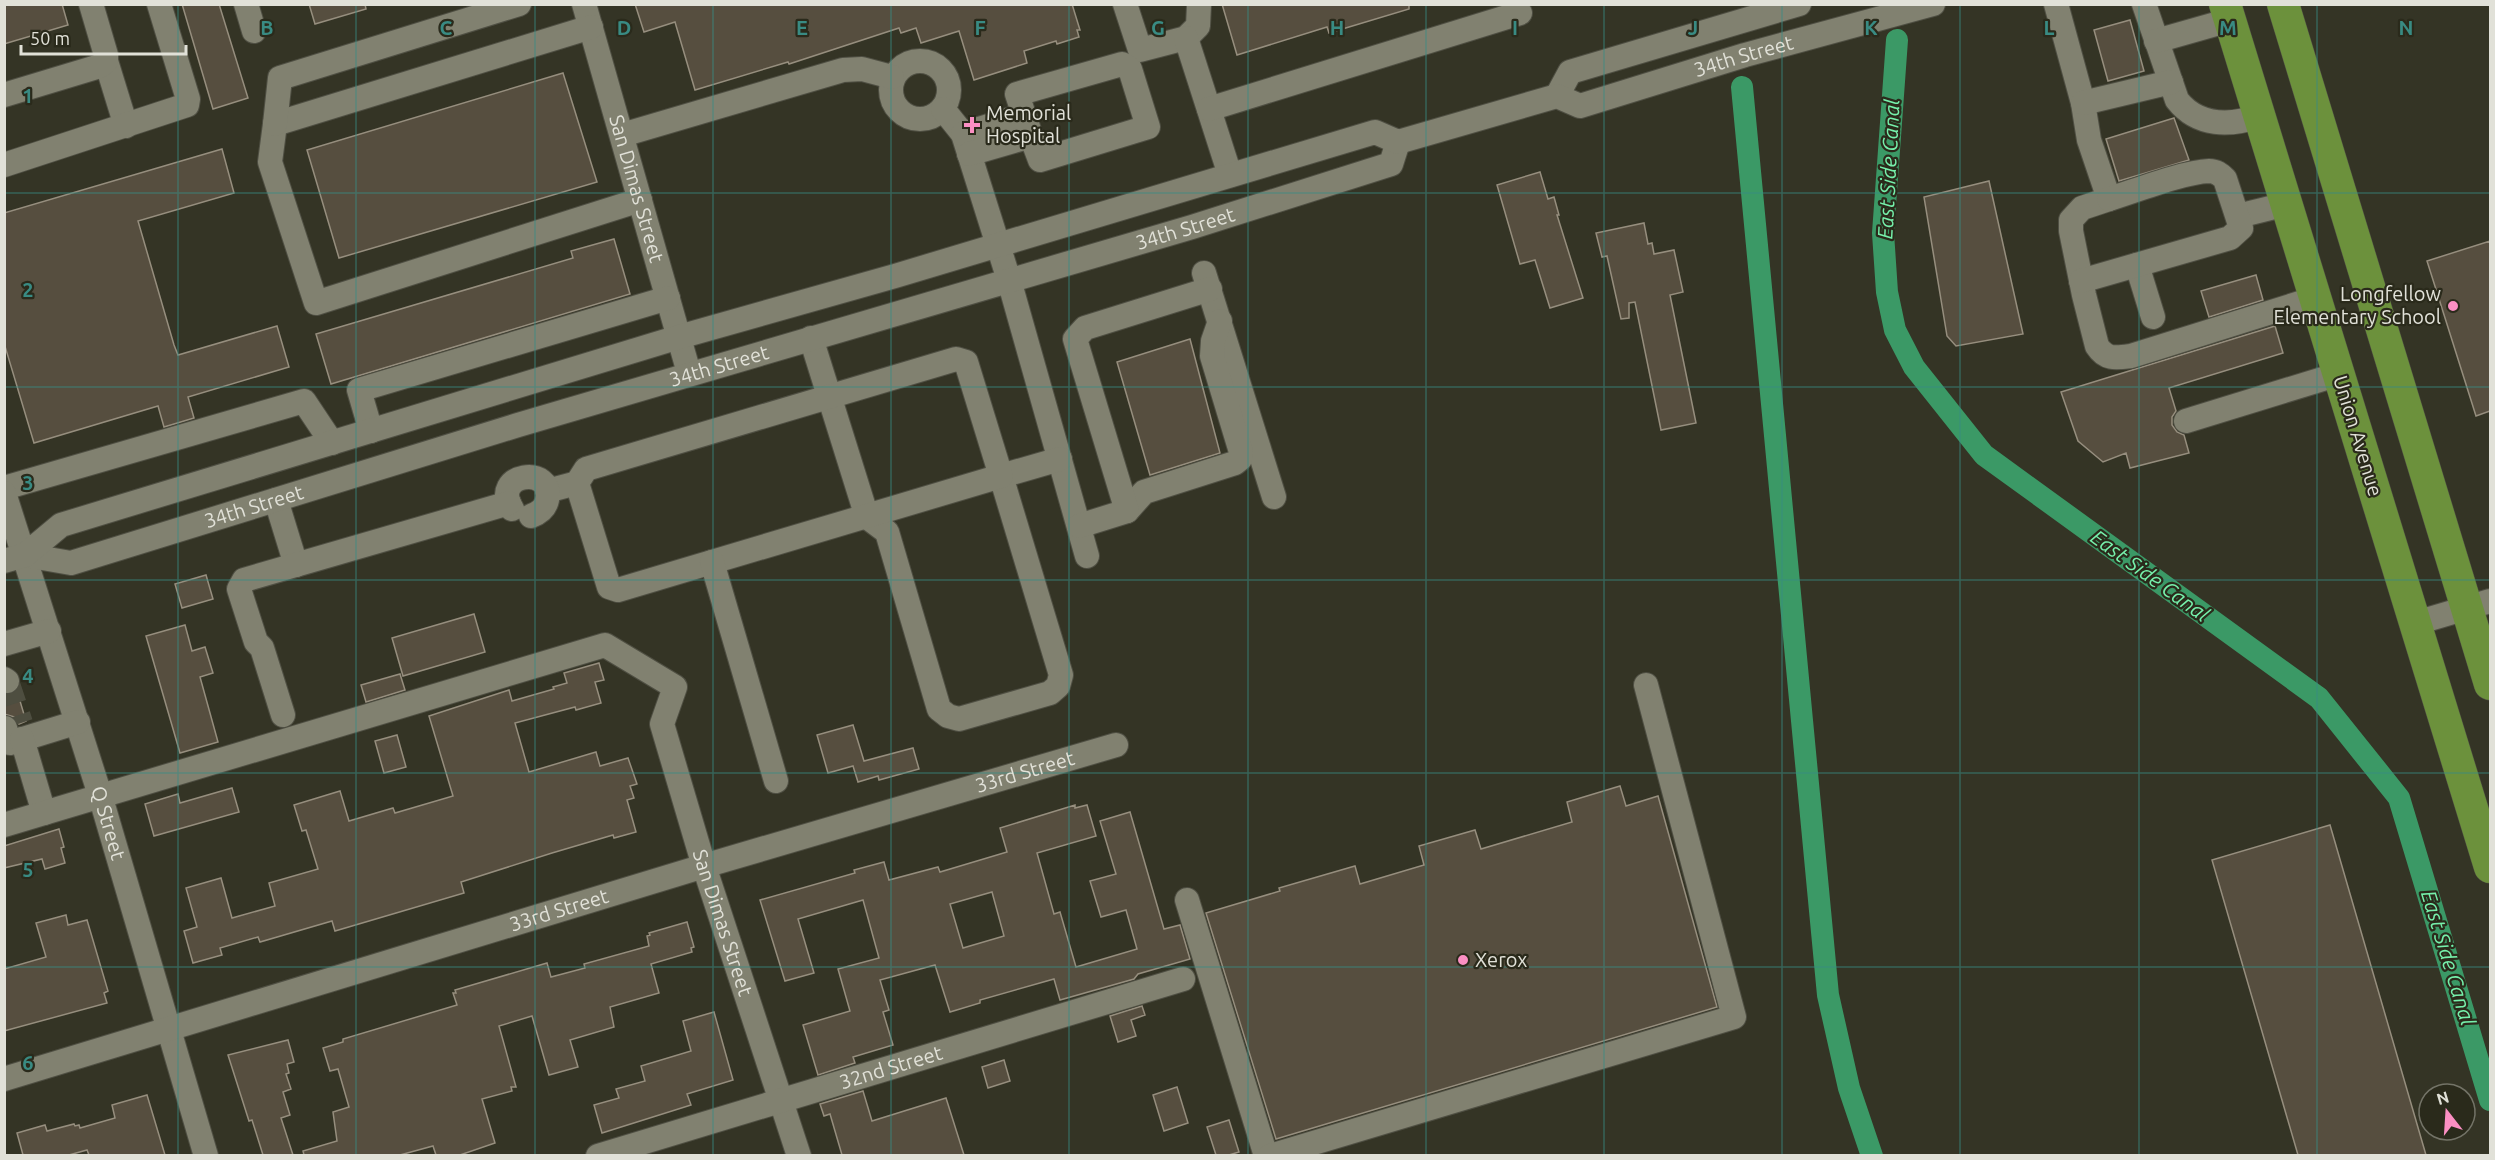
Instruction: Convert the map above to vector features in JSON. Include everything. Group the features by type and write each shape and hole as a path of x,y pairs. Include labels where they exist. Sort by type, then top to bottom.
{"main road":[{"path":"2283,4 2479,605 2490,684"},
{"name":"Union Avenue","path":"2228,12 2490,867"}],"street":[{"path":"91,4 126,126"},
{"path":"4,165 188,105 159,4"},
{"path":"246,4 254,31"},
{"path":"519,4 280,78 270,162 316,303 640,200"},
{"path":"1125,4 1140,50 1186,38 1198,26 1199,5"},
{"name":"34th Street","path":"1798,5 1570,72 1557,96 1580,106 1810,37 1933,4"},
{"path":"2056,4 2083,103 2089,140 2109,199"},
{"path":"2144,4 2177,100 2193,116 2208,122 2225,123 2246,121 2260,116"},
{"path":"1798,5 1810,37"},
{"path":"2156,41 2228,12"},
{"path":"1209,109 1521,14"},
{"path":"275,124 587,16"},
{"name":"San Dimas Street","path":"587,16 690,374"},
{"path":"1186,38 1230,175"},
{"path":"4,95 100,66 106,61"},
{"path":"917,62 930,63 944,73 947,83 943,109 925,119 914,119 904,114 892,97 892,77 897,70 917,62"},
{"path":"1122,64 1130,69 1148,127 1040,160 1028,126 1017,94 1122,64"},
{"path":"622,135 843,70 862,69 892,77"},
{"path":"2083,103 2171,82"},
{"path":"1398,142 1557,96"},
{"path":"943,109 966,144 998,244 1086,556"},
{"path":"966,144 1028,126"},
{"name":"34th Street","path":"1376,132 1398,142 1391,164 1192,227 690,374 71,563 15,558 61,525 679,337 1376,132"},
{"path":"2081,281 2230,238 2241,228 2238,216 2225,179 2220,173 2211,171 2196,173 2082,208 2071,220 2081,281 2097,346 2101,352 2113,358 2130,356 2316,298"},
{"path":"2238,216 2287,204"},
{"path":"2137,265 2153,317"},
{"path":"1127,511 1075,339 1084,328 1207,281 1274,497"},
{"path":"371,431 359,390 668,298"},
{"path":"1127,511 1144,492 1235,464 1240,459 1241,452 1212,356 1213,341 1220,321"},
{"path":"547,491 577,483 586,470 830,396 956,359 966,362 1061,675 1058,686 1050,693 959,719 948,716 939,709 887,532 867,517 830,396 811,338"},
{"path":"2186,422 2339,374"},
{"path":"4,490 304,401 332,443"},
{"path":"577,483 609,587 618,590 1060,459"},
{"path":"1078,526 1266,468"},
{"path":"283,715 262,648 256,642 239,589 243,580 517,509 537,514 546,504 547,491 540,480 528,476 521,477 511,485 507,497 517,509"},
{"name":"Q Street","path":"4,490 15,558 49,631 206,1155"},
{"path":"276,500 296,565"},
{"path":"712,562 776,781"},
{"path":"2416,623 2479,605"},
{"path":"4,644 49,631"},
{"name":"San Dimas Street","path":"100,795 605,645 675,687 662,724 704,866 783,1100 799,1155"},
{"path":"1187,900 1268,1155 1734,1017 1648,694"},
{"path":"44,813 12,735 78,722"},
{"name":"33rd Street","path":"4,1079 704,866 1116,745"},
{"path":"4,825 100,795"},
{"name":"32nd Street","path":"598,1155 1183,979"}],"building":[{"path":"4,4 62,4 68,25 4,44"},
{"path":"182,4 219,4 248,98 213,109"},
{"path":"309,4 365,4 366,9 315,24"},
{"path":"635,4 1072,4 1080,30 1077,30 1079,37 1024,51 1027,63 974,80 959,31 921,43 916,28 901,33 899,28 789,64 788,62 695,90 675,22 644,32"},
{"path":"1222,4 1409,4 1409,9 1329,33 1327,27 1237,55"},
{"path":"2130,20 2144,71 2108,81 2094,30"},
{"path":"563,73 597,182 339,258 307,150"},
{"path":"2174,118 2189,160 2119,181 2106,139"},
{"path":"222,149 234,193 138,221 174,345 178,355 277,326 289,367 188,397 194,418 164,427 158,406 34,443 4,343 4,213"},
{"path":"1540,172 1548,199 1554,197 1559,215 1557,215 1583,298 1550,308 1535,260 1520,264 1497,185"},
{"path":"1989,181 2023,334 1956,346 1947,336 1924,197"},
{"path":"1644,223 1648,244 1652,243 1654,254 1674,250 1683,292 1670,295 1696,423 1661,430 1635,302 1629,303 1629,318 1621,319 1607,256 1602,257 1596,233"},
{"path":"614,239 630,294 331,384 316,334 573,258 571,251"},
{"path":"2490,241 2490,411 2476,416 2427,261"},
{"path":"2256,275 2263,300 2209,317 2201,291"},
{"path":"2275,326 2283,353 2169,388 2176,411 2172,417 2172,425 2177,432 2184,435 2189,453 2130,468 2126,453 2103,462 2078,441 2061,392"},
{"path":"1190,339 1220,453 1150,475 1117,362"},
{"path":"206,575 213,599 182,608 175,584"},
{"path":"474,614 485,652 403,676 392,638"},
{"path":"185,625 192,651 205,647 213,673 200,677 218,742 180,753 146,636"},
{"path":"599,663 604,680 595,682 601,703 576,710 575,707 515,723 529,772 596,752 600,766 628,758 637,784 630,786 634,798 627,800 636,832 614,838 613,835 461,882 464,893 335,931 332,921 260,942 258,937 220,948 222,955 193,963 184,931 197,927 186,888 221,878 232,918 275,906 269,883 318,869 306,830 302,831 294,805 340,791 349,821 393,808 395,813 453,796 429,716 509,690 512,701 554,689 553,687 567,683 564,673"},
{"path":"400,674 405,690 366,702 361,685"},
{"path":"17,691 26,721 19,724 14,717 4,714 4,695"},
{"path":"853,725 864,761 913,748 919,769 879,780 878,776 858,782 853,766 828,773 817,735"},
{"path":"397,735 406,767 384,773 375,741"},
{"name":"Xerox","path":"1620,786 1626,806 1658,796 1717,1007 1276,1139 1206,913 1280,891 1279,888 1355,866 1360,884 1424,865 1419,846 1475,830 1481,849 1572,822 1567,802"},
{"path":"232,788 239,812 154,836 145,804 178,794 180,803"},
{"path":"1075,805 1075,808 1087,805 1096,836 1037,853 1054,914 1060,912 1076,967 1137,949 1126,910 1101,917 1090,881 1116,874 1100,821 1130,812 1164,929 1180,925 1190,959 1138,974 1134,979 1060,1000 1054,979 980,1000 980,1003 950,1012 935,965 880,980 889,1010 883,1012 893,1045 853,1057 855,1063 818,1075 803,1025 850,1011 838,969 879,958 863,900 798,919 814,973 785,981 760,900 855,873 854,870 884,862 889,880 938,867 940,872 1007,852 1000,828","holes":["992,892 1004,936 963,948 950,904"]},
{"path":"2330,825 2417,1124 2417,1142 2422,1142 2426,1155 2298,1155 2212,860"},
{"path":"59,829 65,863 45,869 42,859 4,868 4,846"},
{"path":"66,915 68,925 87,920 108,991 104,993 107,1003 4,1031 4,969 46,957 36,923"},
{"path":"687,922 694,947 691,948 692,952 651,964 659,993 610,1007 614,1027 570,1040 578,1067 549,1075 532,1016 499,1026 516,1087 511,1087 512,1091 482,1099 495,1143 460,1155 436,1155 433,1146 400,1155 304,1155 303,1151 337,1141 333,1112 349,1107 338,1069 330,1071 323,1048 343,1042 343,1039 457,1005 453,993 456,993 455,990 547,963 551,977 585,968 584,964 649,946 647,936 650,935 649,933"},
{"path":"1142,1006 1145,1015 1131,1020 1136,1036 1118,1042 1110,1016"},
{"path":"714,1012 733,1080 687,1094 691,1105 602,1133 594,1105 619,1098 616,1089 645,1081 641,1066 691,1051 683,1021"},
{"path":"288,1040 294,1062 287,1064 289,1073 286,1074 291,1089 283,1092 290,1115 281,1118 293,1155 263,1155 252,1120 249,1121 228,1055"},
{"path":"1004,1060 1010,1081 988,1088 982,1067"},
{"path":"1177,1087 1188,1123 1164,1131 1153,1095"},
{"path":"863,1091 872,1121 946,1098 964,1155 842,1155 830,1114 824,1116 820,1104"},
{"path":"147,1095 165,1155 89,1155 87,1150 69,1155 23,1155 17,1133 45,1125 47,1131 74,1124 79,1125 80,1128 115,1118 112,1105"},
{"path":"1229,1120 1239,1152 1216,1155 1207,1127"}],"waterway":[{"name":"East Side Canal","path":"1897,40 1883,233 1887,292 1895,330 1914,367 1984,455 2319,698 2399,798 2490,1100"},
{"path":"1742,87 1828,995 1849,1088 1872,1156"}],"tunnel":[{"path":"7,681 21,723"}],"place":[{"name":"Memorial Hospital","path":"972,125"},
{"name":"Longfellow Elementary School","path":"2453,306"},
{"name":"Xerox","path":"1463,960"}]}
